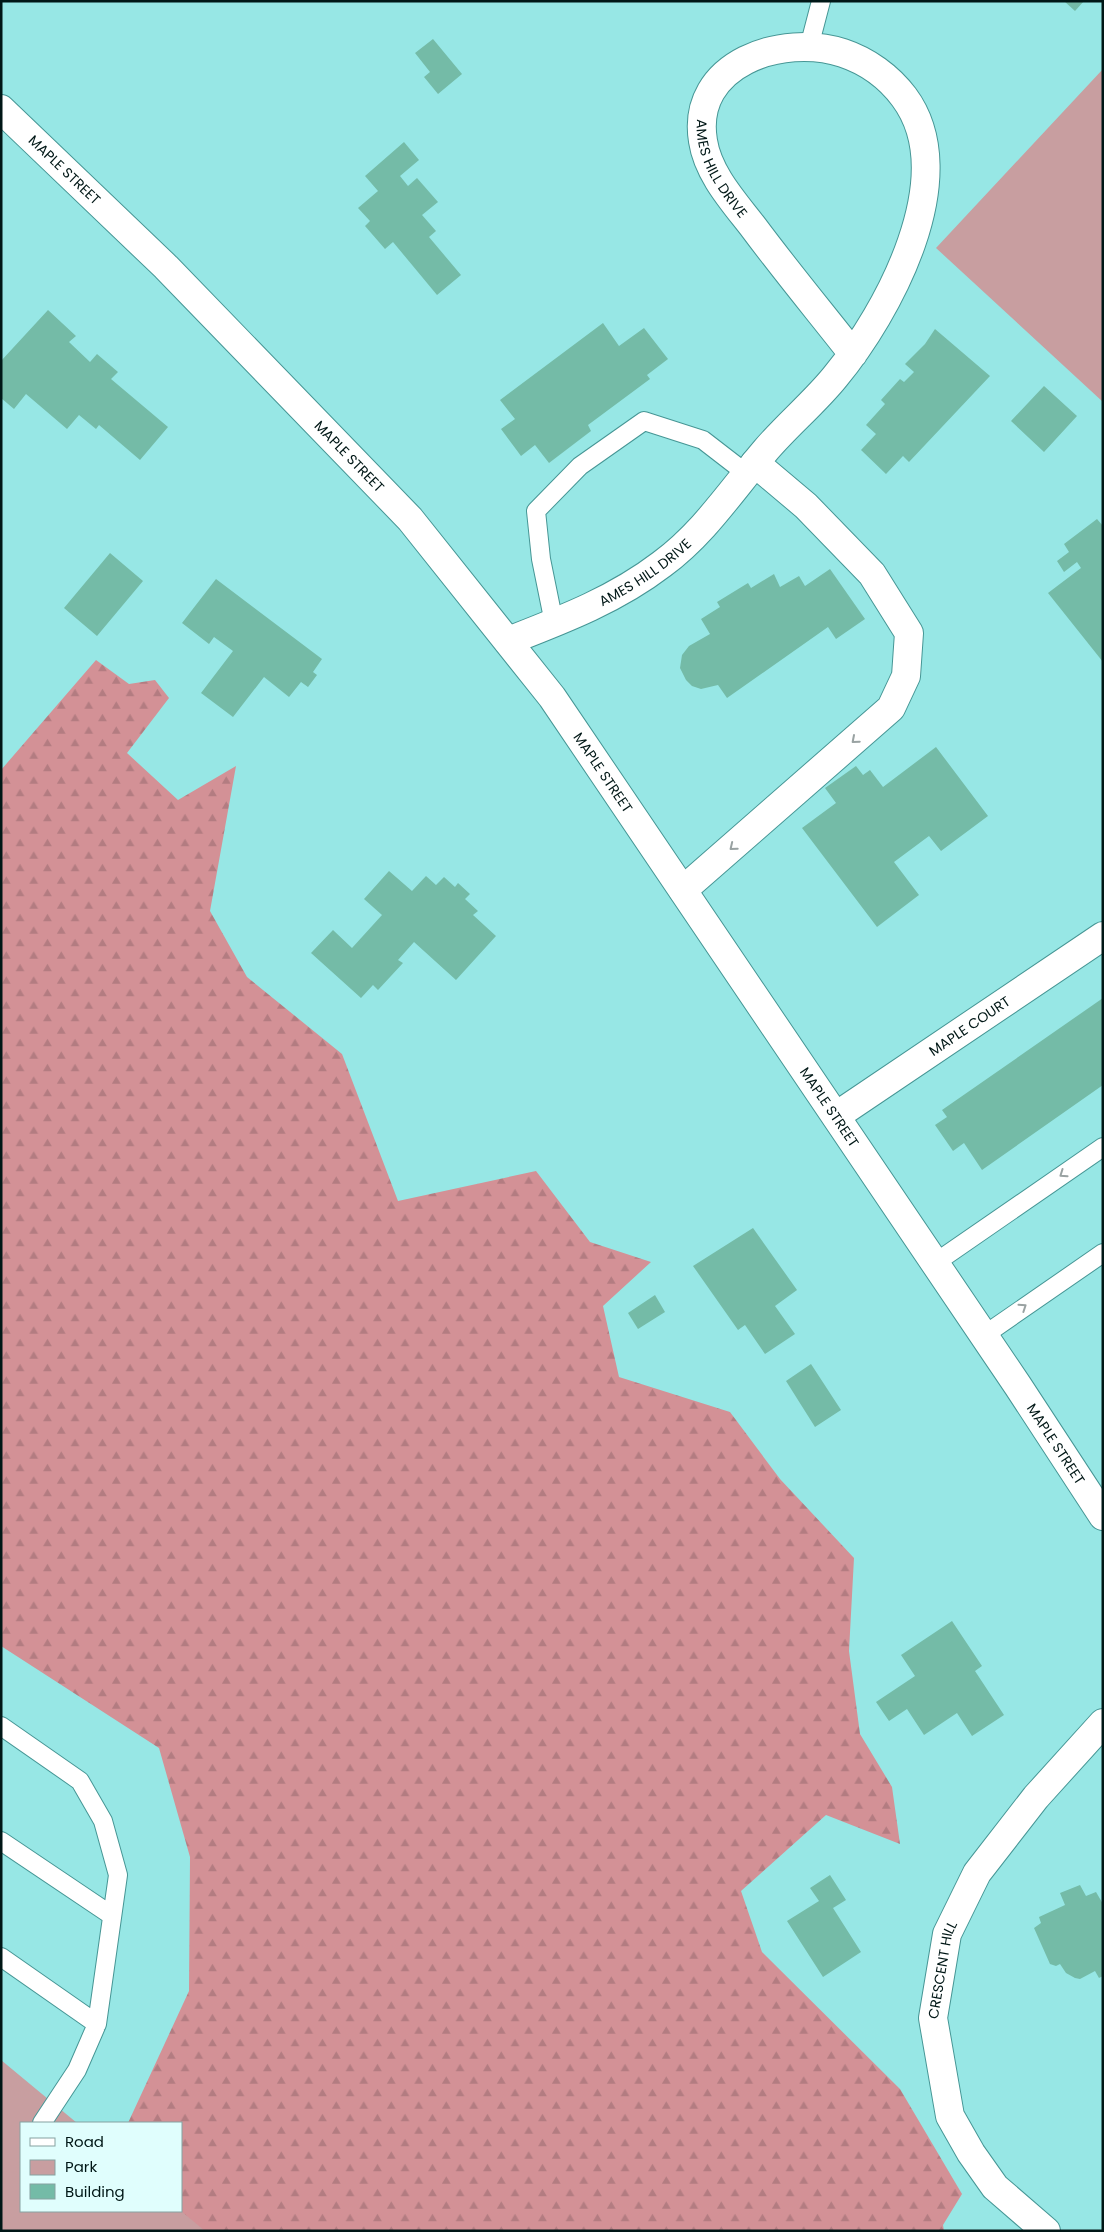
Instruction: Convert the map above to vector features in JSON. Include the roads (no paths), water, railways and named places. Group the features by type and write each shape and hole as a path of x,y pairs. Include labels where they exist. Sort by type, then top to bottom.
{"street":[{"name":"AMES HILL DRIVE","path":"508,641 554,623 611,597 684,547 713,517 751,468 834,379 863,341 890,292 918,220 926,176 924,136 906,99 879,72 844,53 809,46 762,52 749,57 726,73 716,84 706,104 702,124 703,143 712,167 731,200 852,354"},
{"name":"MAPLE STREET","path":"1,109 166,267 410,519 552,697 836,1116 1103,1516"},
{"path":"683,890 892,708 906,676 909,632 872,574 806,506 751,468"},
{"name":"MAPLE COURT","path":"836,1116 1103,936"},
{"name":"CRESCENT HILL","path":"1046,2231 995,2187 971,2153 950,2116 933,2018 947,1934 977,1873 1036,1797 1103,1723"}],"lane":[{"path":"809,46 821,1"},
{"path":"554,623 542,559 536,511 580,466 644,422 703,440 751,468"},
{"path":"935,1264 1103,1147"},
{"path":"983,1336 1103,1253"},
{"path":"1,1726 80,1781 103,1821 118,1874 97,2024 77,2070 43,2122"},
{"path":"1,1841 111,1916"},
{"path":"1,1957 97,2024"}]}
